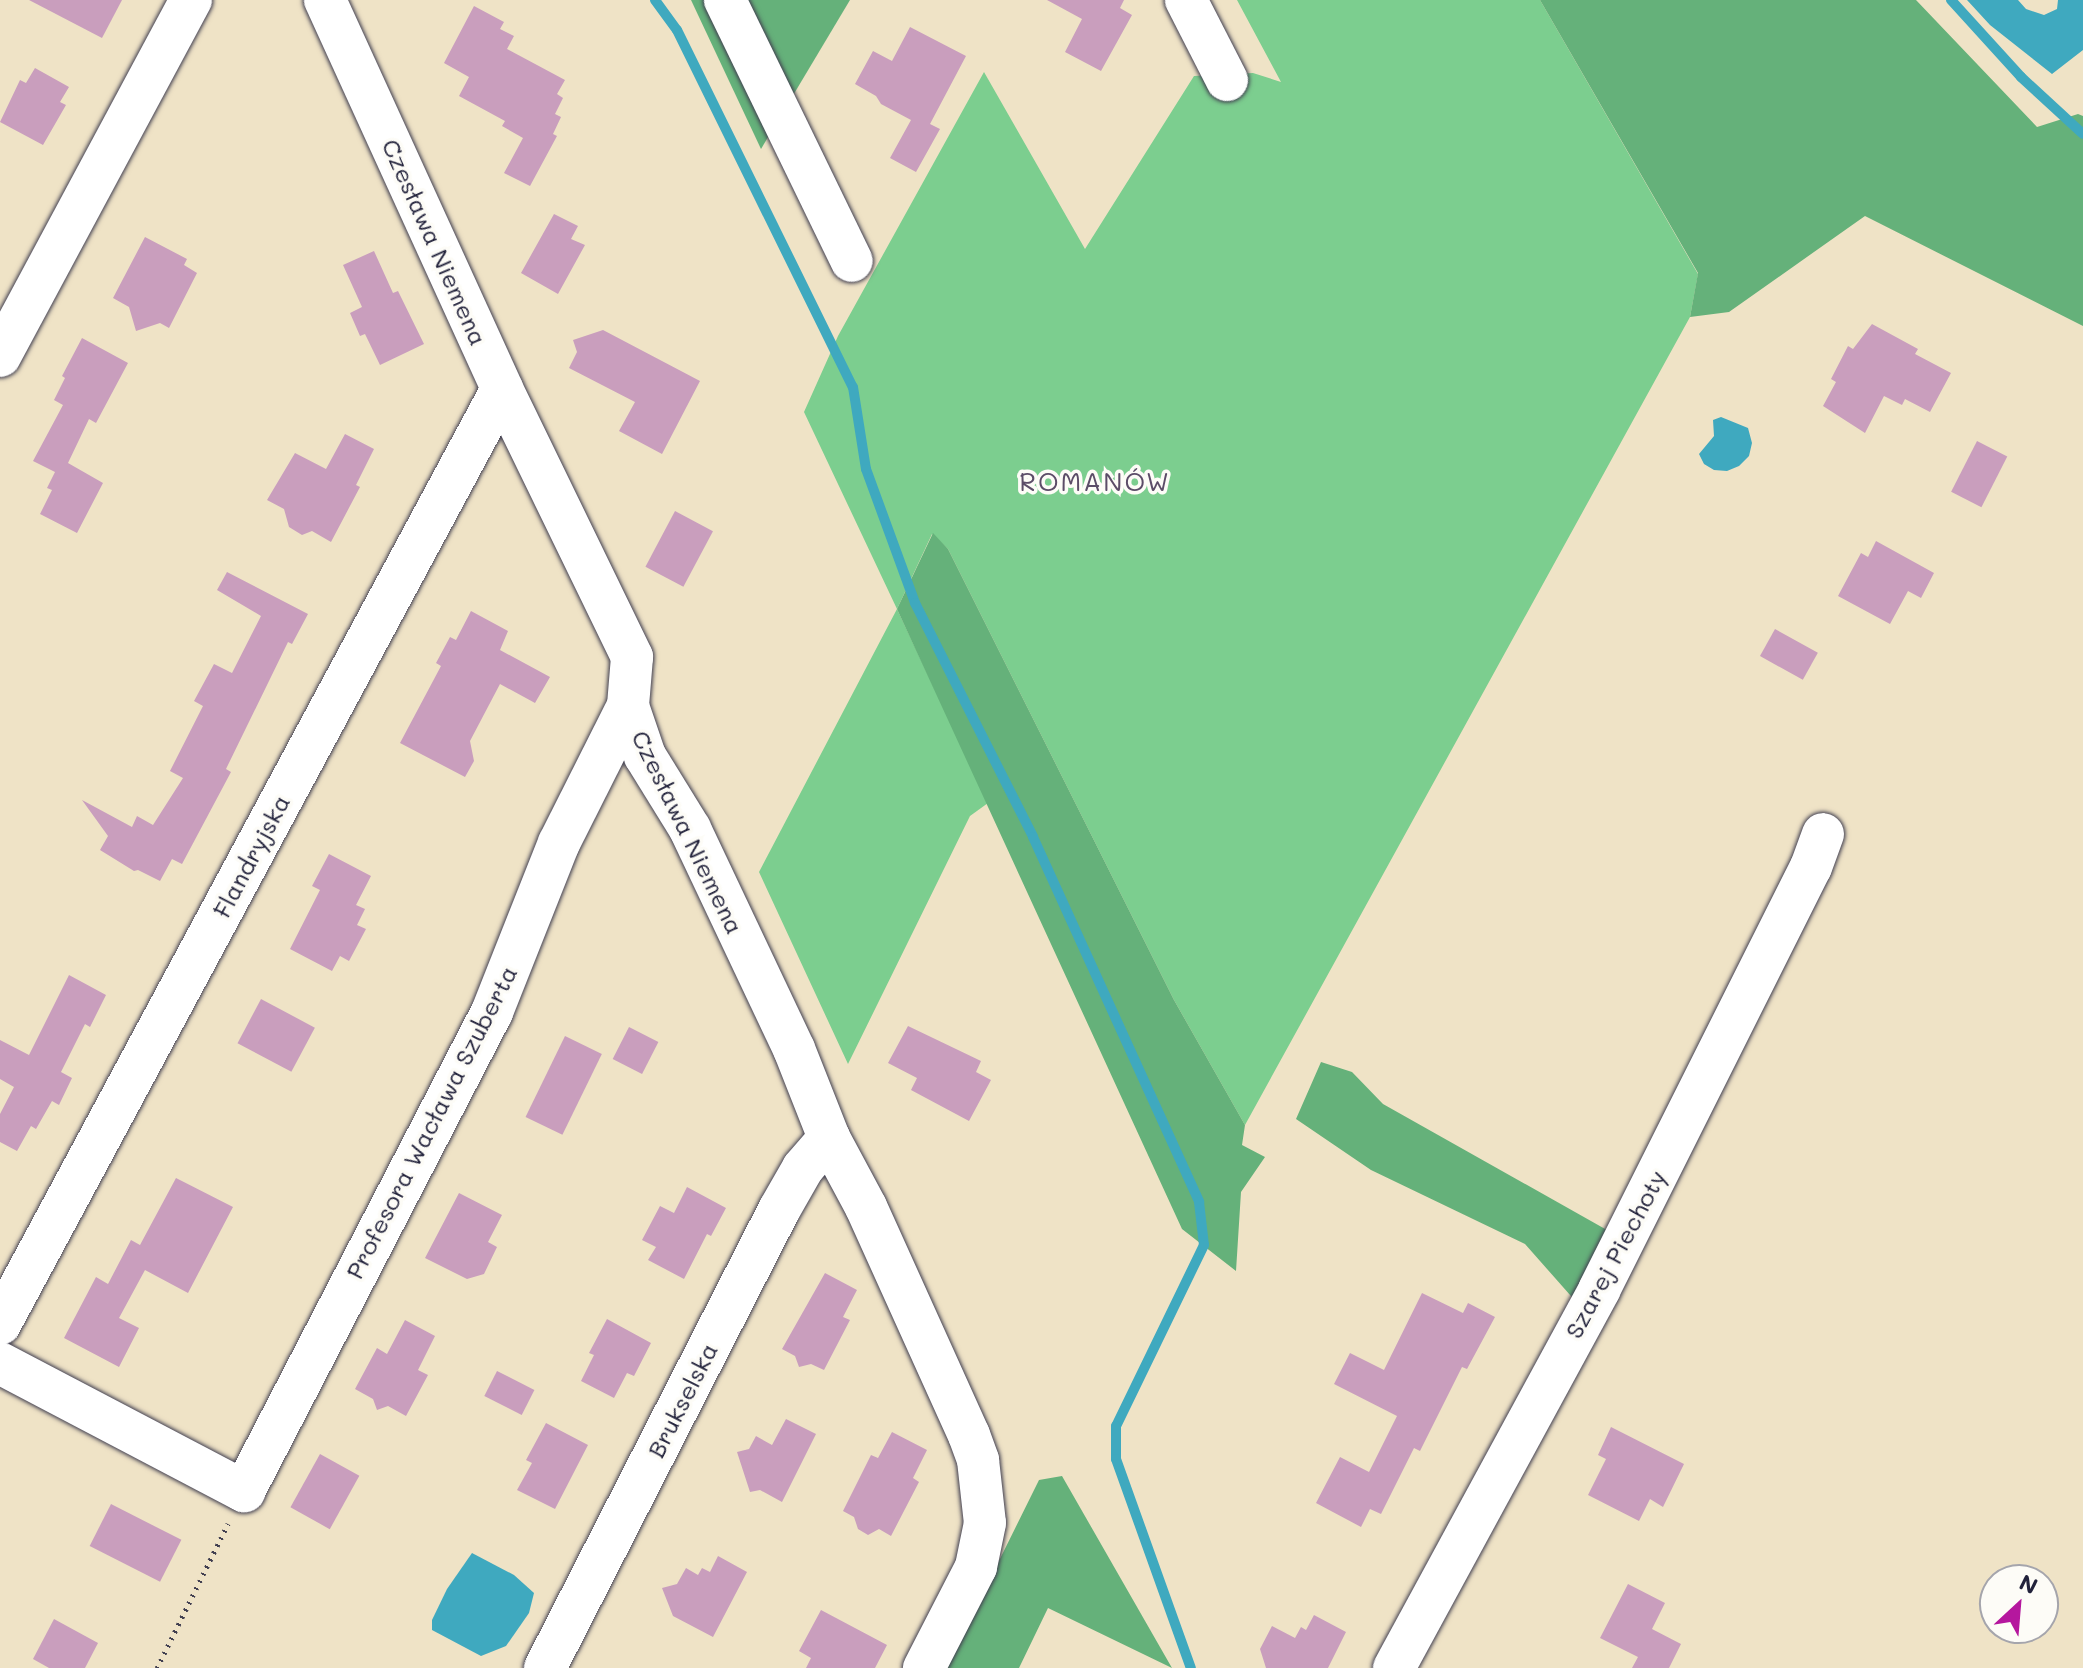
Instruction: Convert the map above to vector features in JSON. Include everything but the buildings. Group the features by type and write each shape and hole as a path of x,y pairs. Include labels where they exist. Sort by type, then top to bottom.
{"street":[{"path":"0,356 191,0"},
{"name":"Czesława Niemena","path":"325,0 502,389 632,657 628,706 645,756 690,829 787,1036 829,1138 866,1207 978,1460 985,1523 976,1567 924,1668"},
{"path":"725,0 852,261"},
{"path":"1186,0 1227,80"},
{"name":"Flandryjska","path":"0,1324 502,389"},
{"name":"Profesora Wacława Szuberta","path":"244,1491 492,1012 559,843 628,706"},
{"name":"Szarej Piechoty","path":"1394,1668 1606,1276 1811,867 1823,834"},
{"name":"Brukselska","path":"545,1668 791,1187 829,1138"},
{"path":"0,1363 244,1491"}],"path":[{"path":"157,1668 244,1491"}],"green space":[{"path":"691,0 850,0 761,149"},
{"path":"1237,0 1540,0 1698,274 1690,317 1245,1125 1174,1000 948,549 932,534 897,609 804,412 838,336 984,72 1085,249 1194,76 1253,73 1281,82"},
{"path":"1540,0 1916,0 2037,127 2078,114 2083,116 2083,326 1865,216 1729,312 1690,317 1698,273"},
{"path":"933,533 948,549 1174,1000 1245,1125 1242,1145 1265,1157 1241,1192 1236,1271 1182,1229 897,609"},
{"path":"897,609 988,803 970,816 848,1064 759,872"},
{"path":"1321,1062 1352,1072 1383,1104 1614,1234 1578,1304 1525,1244 1371,1170 1296,1119"},
{"path":"1062,1476 1172,1668 1048,1608 1019,1668 946,1668 1039,1480"}],"water":[{"path":"1967,0 2018,0 2026,9 2044,15 2057,9 2058,0 2083,0 2083,50 2052,74 1990,25"},
{"path":"1721,417 1748,428 1752,443 1749,456 1739,466 1727,471 1714,470 1704,464 1699,454 1714,436 1713,420"},
{"path":"472,1553 514,1575 534,1593 529,1613 506,1646 481,1656 432,1630 432,1620 447,1589"}],"waterway":[{"path":"655,0 677,30 853,387 866,469 915,603 1033,837 1199,1202 1204,1245 1116,1426 1116,1459 1191,1668"},
{"path":"1951,0 2021,77 2083,134"}],"district":[{"name":"ROMANÓW","path":"1095,482"}]}
